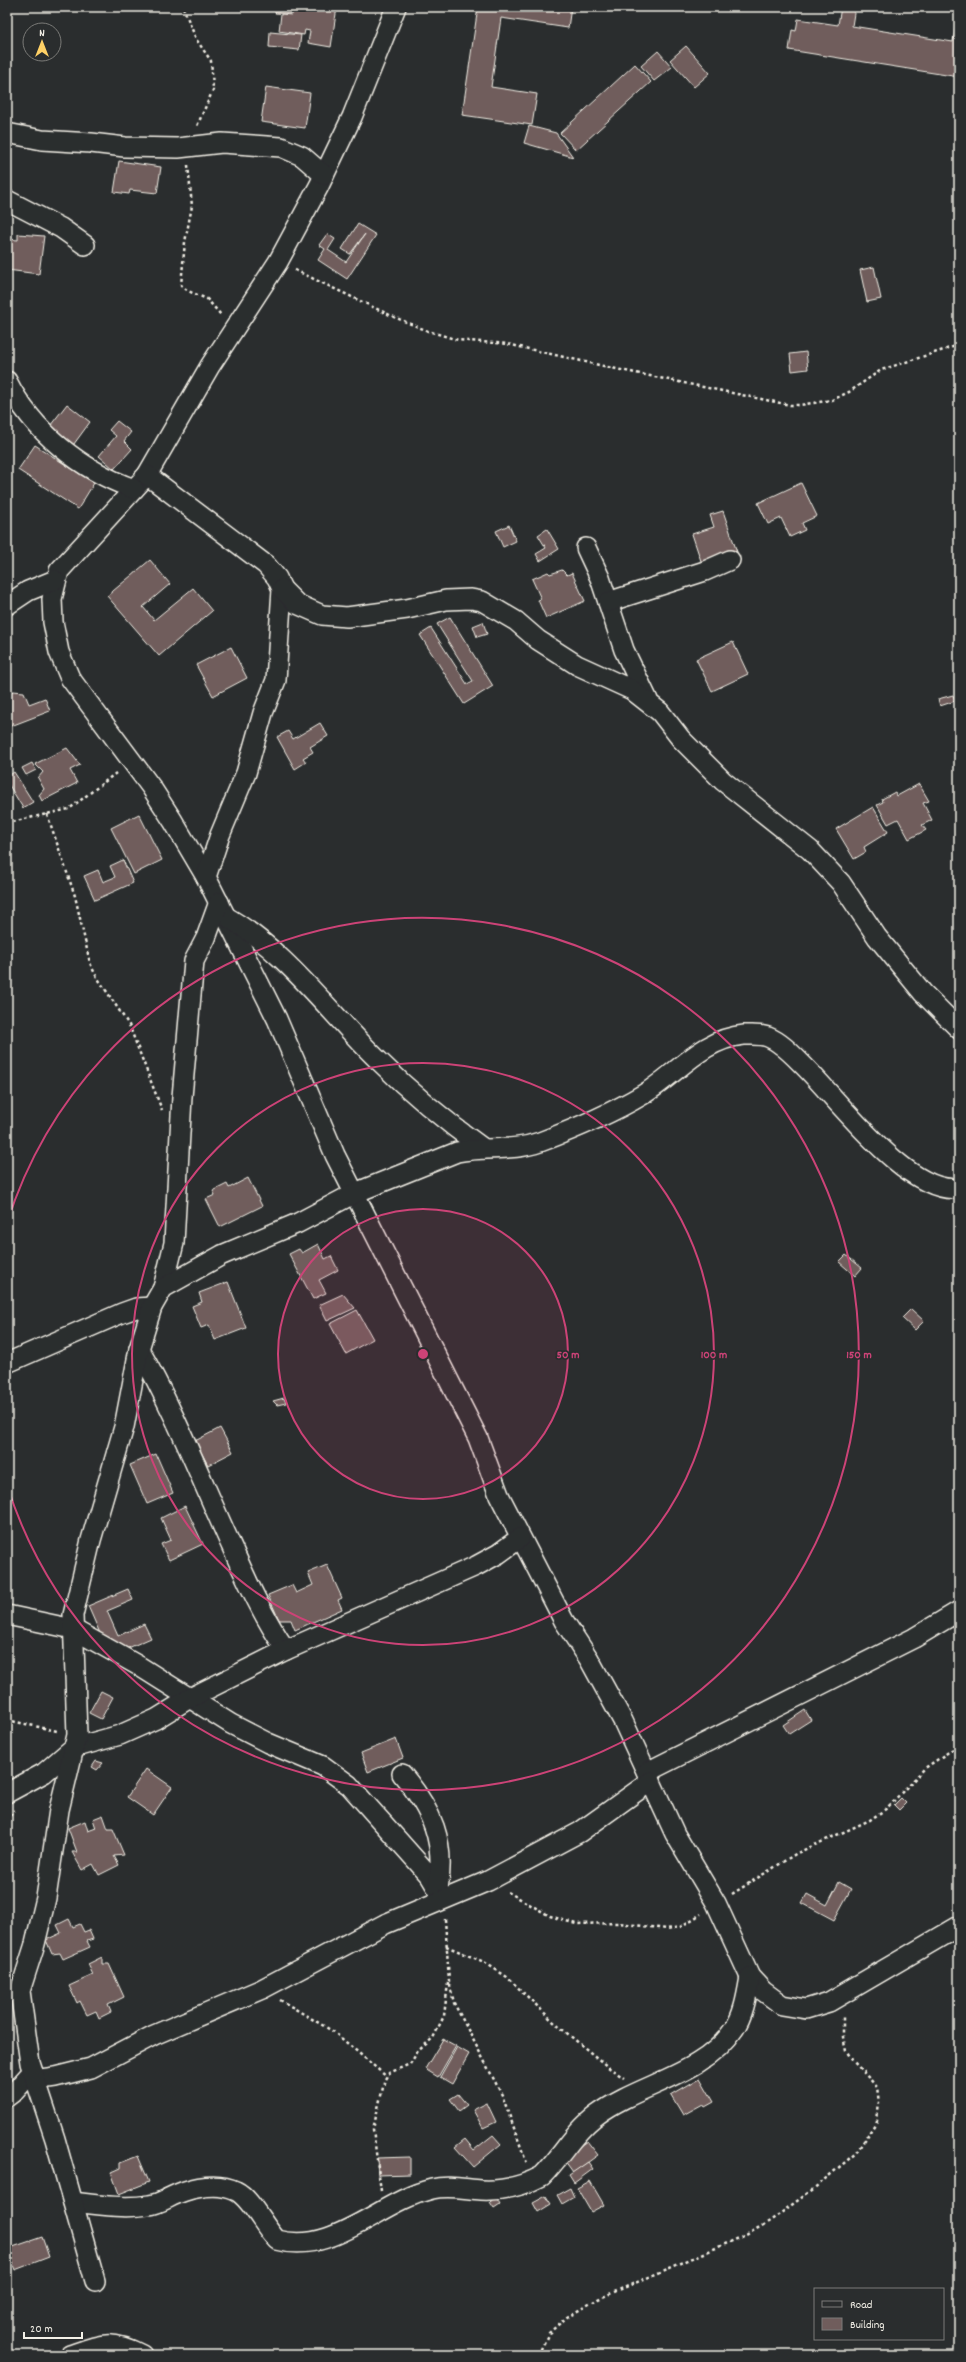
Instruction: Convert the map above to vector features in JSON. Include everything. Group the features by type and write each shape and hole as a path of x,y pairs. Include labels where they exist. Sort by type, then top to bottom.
{"street":[{"path":"396,7 352,117 324,175 278,262 231,334 147,475 59,571 55,580 52,599 53,622 59,652 70,678 173,821 206,877 277,1019 332,1148 478,1438 499,1495 520,1538 564,1621 589,1660 623,1720 675,1834 716,1903 750,1977 763,1991 782,2005 806,2009 829,2002 959,1926"},
{"path":"7,133 42,140 125,147 187,146 222,143 281,147 302,156 324,175"},
{"path":"7,200 61,228 85,245"},
{"path":"7,381 27,412 55,443 111,481 134,489"},
{"path":"147,475 254,555 277,578 282,589 297,604 322,615 347,617 379,614 446,600 471,599 482,602 503,613 538,640 577,665 632,690 648,701 681,739 722,781 786,829 816,856 841,883 877,937 923,994 959,1029"},
{"path":"586,548 608,602 624,650 648,701"},
{"path":"608,602 705,571 730,560"},
{"path":"7,605 28,591 55,580"},
{"path":"206,877 220,835 246,773 261,720 276,680 282,589"},
{"path":"95,2281 55,2140 33,2076 20,1991 35,1944 44,1904 59,1810 75,1742 73,1616 91,1540 124,1426 139,1349 152,1307 163,1288 174,1243 180,1124 194,961 222,909"},
{"path":"222,909 244,926 285,963 394,1075 450,1125 484,1149"},
{"path":"163,1288 177,1278 222,1255 298,1222 355,1193 457,1152 474,1148 516,1149 577,1127 645,1093 687,1060 722,1038 753,1035 771,1039 791,1054 892,1160 921,1181 951,1190 959,1188"},
{"path":"7,1363 122,1313 136,1308 152,1307"},
{"path":"139,1349 172,1414 245,1578 273,1632 286,1650"},
{"path":"7,1794 44,1773 75,1742 120,1735 156,1719 190,1698 286,1650 476,1566 498,1554 520,1538"},
{"path":"7,2096 33,2076 55,2078 91,2068 154,2035 262,1989 441,1894 488,1881 543,1854 580,1832 649,1776 907,1641 959,1611"},
{"path":"7,1615 73,1629 139,1666 245,1732 313,1761 337,1775 349,1785 430,1876 441,1894"},
{"path":"402,1774 424,1802 436,1832 441,1860 441,1894"},
{"path":"73,2202 108,2206 149,2205 192,2189 208,2186 225,2187 237,2191 247,2200 276,2240 292,2242 318,2240 334,2235 433,2188 503,2190 533,2181 542,2176 552,2167 584,2127 597,2115 645,2088 687,2069 716,2050 735,2029 747,1999 750,1977"},
{"path":"70,2355 111,2343 128,2348 142,2355"}],"path":[{"path":"183,7 196,39 210,61 213,78 213,90 187,146 192,206 185,242 181,285 183,288 207,299 215,306 231,334"},
{"path":"278,262 343,291 394,317 428,331 458,340 507,344 621,370 790,405 800,406 832,400 849,392 881,370 959,345"},
{"path":"7,823 69,809 81,802 130,762"},
{"path":"47,814 75,896 90,963 95,974 130,1025 160,1108 170,1119 180,1124"},
{"path":"7,1720 75,1742"},
{"path":"488,1881 550,1916 576,1924 619,1923 667,1929 687,1923 716,1903 757,1880 797,1853 870,1820 892,1802 925,1768 959,1745"},
{"path":"441,1894 449,1981 454,2003 466,2030 502,2096 533,2181"},
{"path":"446,1946 484,1962 507,1977 557,2025 608,2067 645,2088"},
{"path":"384,2210 373,2129 387,2076 389,2073 410,2064 418,2051 433,2038 444,2016 449,1981"},
{"path":"262,1989 334,2032 387,2076"},
{"path":"538,2355 549,2333 566,2316 598,2299 746,2235 782,2212 856,2153 877,2121 879,2102 877,2087 852,2060 846,2050 843,2037 845,1992"}],"building":[{"path":"276,7 290,7 290,14 275,13"},
{"path":"293,7 337,7 331,47 308,43 310,31 305,30 304,35 279,31 281,14 292,15"},
{"path":"478,7 571,7 568,28 501,18 491,87 537,94 532,125 462,115"},
{"path":"841,7 855,7 852,26 953,42 959,7 959,77 789,50 792,30 796,31 798,19 838,25"},
{"path":"270,32 301,35 299,50 269,47"},
{"path":"686,46 710,73 694,87 670,60"},
{"path":"658,51 672,67 654,81 641,66"},
{"path":"635,64 651,82 576,150 560,133"},
{"path":"266,87 310,93 305,128 261,122"},
{"path":"529,126 556,133 573,157 524,143"},
{"path":"119,161 161,167 157,193 130,190 129,194 114,192"},
{"path":"358,224 376,235 347,279 318,260 325,249 319,245 327,234 335,239 328,250 346,262 365,234 350,254 342,249"},
{"path":"18,234 44,236 39,274 7,270 7,239 18,240"},
{"path":"874,267 881,299 867,302 860,270"},
{"path":"806,352 808,369 792,371 790,354"},
{"path":"67,404 90,422 71,448 47,430"},
{"path":"117,421 131,432 124,441 132,449 114,469 99,456 116,436 109,430"},
{"path":"35,445 94,483 78,509 18,470"},
{"path":"801,483 817,516 802,523 805,530 790,537 781,518 768,524 758,503"},
{"path":"723,511 737,552 702,564 692,534 714,527 710,515"},
{"path":"509,525 516,541 503,547 496,531"},
{"path":"547,529 559,549 540,561 536,554 546,548 538,535"},
{"path":"150,560 170,584 143,607 154,620 193,588 212,611 159,656 107,596"},
{"path":"562,570 567,575 572,573 585,601 546,618 538,600 541,599 532,579 548,572 550,574"},
{"path":"450,617 493,686 464,704 420,635 431,628 467,684 473,681 437,624"},
{"path":"483,622 487,634 477,637 473,626"},
{"path":"733,642 748,674 712,691 696,659"},
{"path":"231,647 247,678 213,696 196,665"},
{"path":"13,691 24,692 29,704 45,698 50,711 11,726 7,717 7,696"},
{"path":"953,695 955,701 940,706 938,699"},
{"path":"320,723 328,736 310,747 313,752 303,758 306,762 295,769 277,737 288,731 293,739"},
{"path":"67,748 80,765 70,770 77,783 42,801 39,795 44,789 38,778 43,772 35,764"},
{"path":"32,763 36,770 26,775 22,768"},
{"path":"14,772 33,802 23,808 7,782 7,777"},
{"path":"919,784 929,801 923,803 932,820 922,825 926,830 909,839 898,819 888,824 877,805 883,802 882,799 895,792 897,796"},
{"path":"873,807 888,832 864,847 866,852 854,859 836,829"},
{"path":"139,814 162,860 134,874 111,828"},
{"path":"123,860 133,883 95,900 84,876 98,870 103,882 115,877 110,866"},
{"path":"248,1178 262,1206 220,1227 206,1199 215,1195 213,1191 227,1184 229,1188"},
{"path":"318,1244 325,1259 331,1256 338,1270 319,1280 326,1293 313,1299 289,1254 299,1249 302,1253"},
{"path":"846,1255 862,1268 855,1276 839,1262"},
{"path":"228,1282 246,1328 215,1340 209,1325 201,1328 192,1306 202,1302 199,1293"},
{"path":"343,1294 355,1308 327,1321 319,1305"},
{"path":"911,1309 924,1321 915,1330 902,1318"},
{"path":"357,1310 373,1339 346,1354 330,1324"},
{"path":"284,1398 286,1403 277,1405 273,1401"},
{"path":"220,1428 233,1452 208,1465 195,1441"},
{"path":"156,1454 173,1493 147,1504 130,1465"},
{"path":"185,1506 203,1544 169,1560 161,1544 171,1540 161,1518"},
{"path":"327,1565 342,1598 338,1600 342,1609 295,1630 291,1620 279,1620 268,1595 292,1585 296,1593 313,1585 308,1573"},
{"path":"128,1589 133,1600 107,1611 118,1636 144,1624 151,1638 110,1656 88,1606"},
{"path":"101,1691 113,1697 101,1719 89,1713"},
{"path":"805,1710 811,1720 789,1734 783,1725"},
{"path":"396,1739 403,1758 368,1772 361,1753"},
{"path":"96,1761 103,1763 97,1770 92,1767"},
{"path":"146,1769 172,1787 153,1815 127,1797"},
{"path":"901,1798 906,1803 899,1810 894,1805"},
{"path":"103,1815 108,1829 113,1829 124,1855 114,1856 119,1865 99,1875 93,1864 82,1870 72,1852 77,1852 68,1828 85,1821 88,1831 96,1828 93,1819"},
{"path":"839,1882 851,1889 834,1920 802,1903 807,1894 827,1905"},
{"path":"69,1919 73,1927 80,1924 84,1932 89,1930 93,1939 87,1941 90,1947 63,1959 60,1953 52,1954 46,1940 61,1933 57,1925"},
{"path":"102,1957 102,1964 109,1964 124,1997 108,2005 111,2012 99,2018 96,2011 87,2015 80,2001 77,2003 69,1986 93,1975 88,1964"},
{"path":"443,2039 456,2046 438,2077 425,2069"},
{"path":"457,2047 469,2054 452,2084 440,2077"},
{"path":"700,2078 714,2102 705,2107 703,2104 683,2115 671,2095"},
{"path":"458,2094 467,2105 459,2111 450,2099"},
{"path":"487,2103 496,2122 483,2128 473,2110"},
{"path":"493,2135 501,2144 473,2167 455,2147 465,2139 474,2150"},
{"path":"587,2141 598,2155 573,2173 562,2158"},
{"path":"138,2156 149,2182 119,2194 111,2172 120,2168 120,2163"},
{"path":"410,2157 410,2174 378,2175 377,2158"},
{"path":"588,2162 593,2169 574,2183 569,2175"},
{"path":"590,2181 604,2205 591,2212 577,2188"},
{"path":"570,2188 574,2197 562,2204 557,2195"},
{"path":"546,2196 551,2204 538,2212 533,2203"},
{"path":"496,2197 500,2204 494,2208 490,2202"},
{"path":"42,2237 49,2257 15,2270 7,2249"}]}
